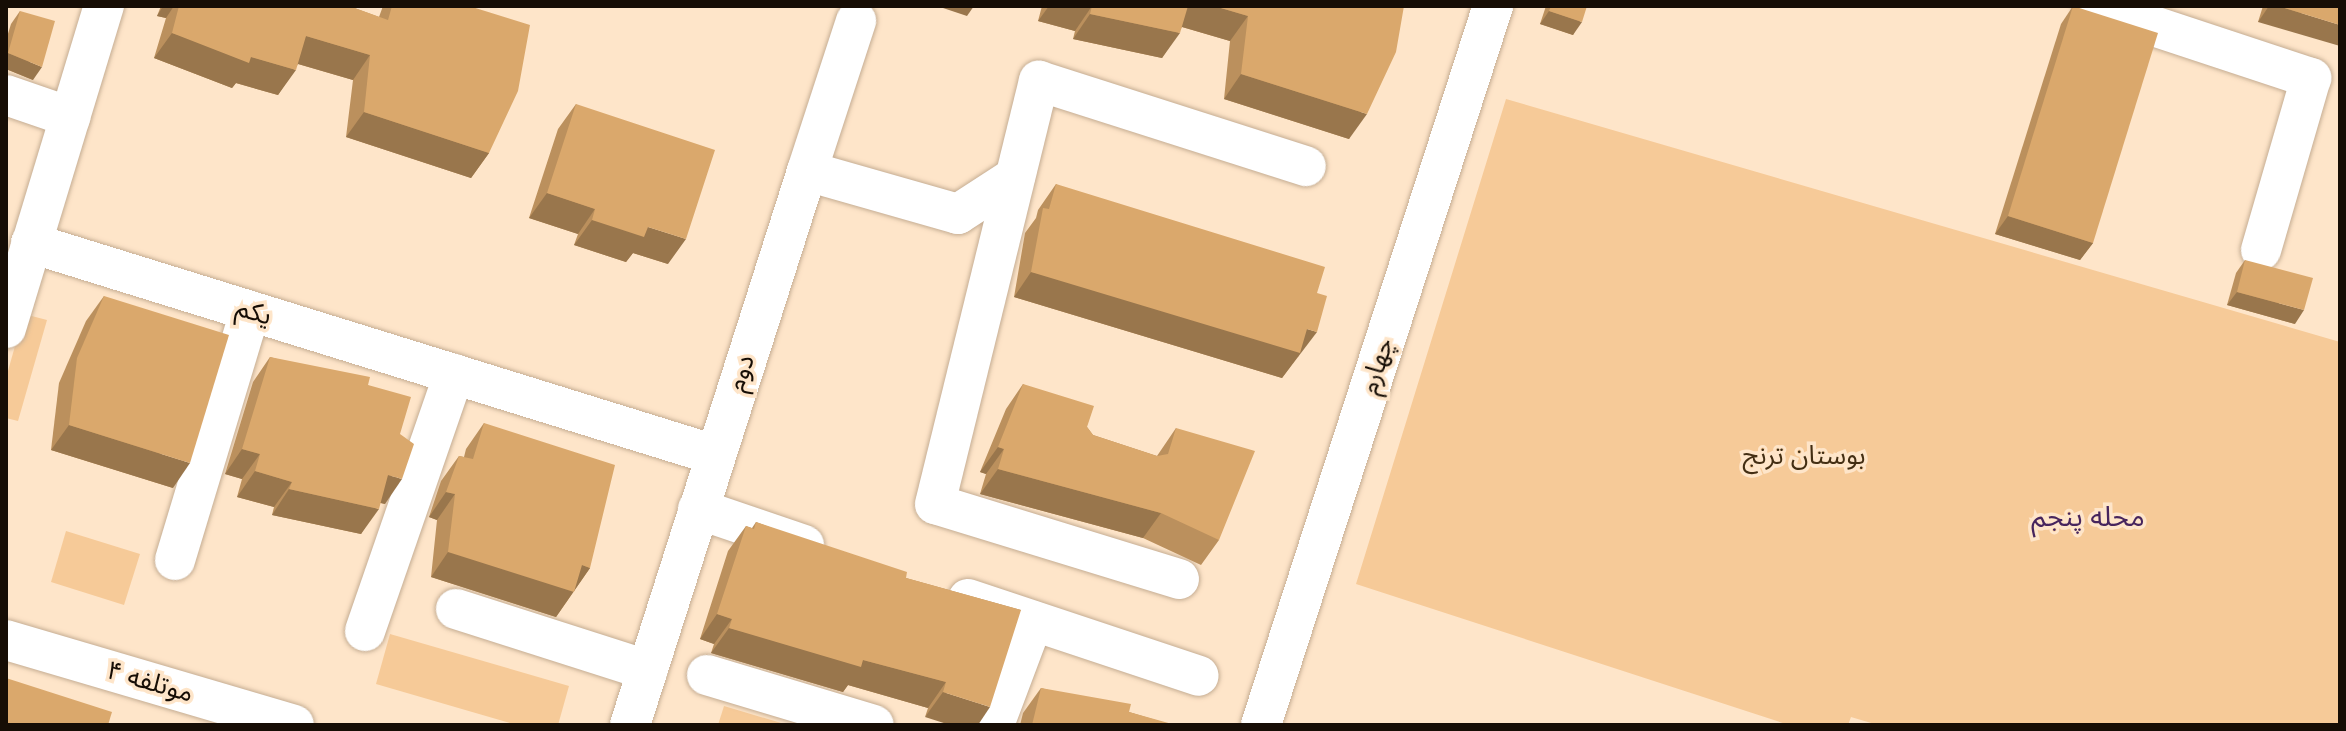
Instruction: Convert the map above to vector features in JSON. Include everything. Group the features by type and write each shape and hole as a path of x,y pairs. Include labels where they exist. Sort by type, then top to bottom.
{"street":[{"path":"9,310 104,6"},
{"name":"چهارم","path":"1261,725 1493,6"},
{"path":"2093,6 2311,78 2261,250"},
{"name":"دوم","path":"630,725 856,21"},
{"path":"1179,579 935,504 1039,81 1306,166"},
{"path":"6,95 70,117"},
{"path":"807,171 958,214 1015,177"},
{"name":"یکم","path":"31,243 715,455"},
{"path":"175,560 250,311"},
{"path":"365,631 454,374"},
{"path":"698,509 844,558"},
{"path":"931,587 1199,676"},
{"path":"456,609 647,670"},
{"path":"994,725 1033,621"},
{"name":"موتلفه ۴","path":"6,640 294,725"},
{"path":"707,675 874,725"}],"green space":[{"name":"بوستان ترنج","path":"1506,99 2340,342 2340,725 1878,725 1851,717 1848,725 1789,725 1356,584"},
{"path":"24,314 47,320 18,421 6,418 6,378"},
{"path":"66,531 140,554 124,605 51,582"},
{"path":"390,634 569,686 558,725 517,725 376,684"},
{"path":"724,706 788,725 718,725"}],"building":[{"path":"179,6 349,6 388,20 392,6 469,6 530,25 518,91 489,153 364,112 370,55 306,36 296,70 251,57 249,63 172,33"},
{"path":"1092,6 1188,6 1180,33 1090,14"},
{"path":"1214,6 1404,6 1396,52 1367,114 1241,74 1248,16"},
{"path":"1551,6 1587,6 1582,22 1549,11"},
{"path":"2073,6 2158,33 2093,243 2008,216"},
{"path":"2278,6 2340,6 2340,25"},
{"path":"20,11 55,21 42,67 8,53"},
{"path":"576,104 715,150 686,239 648,227 644,237 592,220 595,209 547,193"},
{"path":"1056,184 1325,267 1317,293 1327,296 1317,332 1307,329 1300,353 1031,272 1043,208 1049,209"},
{"path":"2245,260 2313,278 2304,310 2237,292"},
{"path":"104,296 229,335 190,463 69,425 77,358"},
{"path":"270,357 370,377 368,385 411,397 400,434 414,444 402,479 388,475 379,509 289,489 292,482 255,471 260,454 242,449"},
{"path":"1023,384 1094,406 1087,427 1093,435 1157,456 1168,454 1176,428 1255,451 1219,540 1161,513 998,469 1004,449 998,447"},
{"path":"484,423 615,465 590,568 582,565 574,592 448,552 455,494 446,492 459,456 473,459"},
{"path":"756,522 907,572 906,578 1021,610 990,707 943,692 946,682 863,660 861,667 729,628 732,619 717,614 746,526 754,529"},
{"path":"6,678 112,712 108,725 6,725"},
{"path":"1041,688 1131,704 1129,712 1172,724 1032,725"}],"district":[{"name":"محله پنجم","path":"2088,517"}]}
